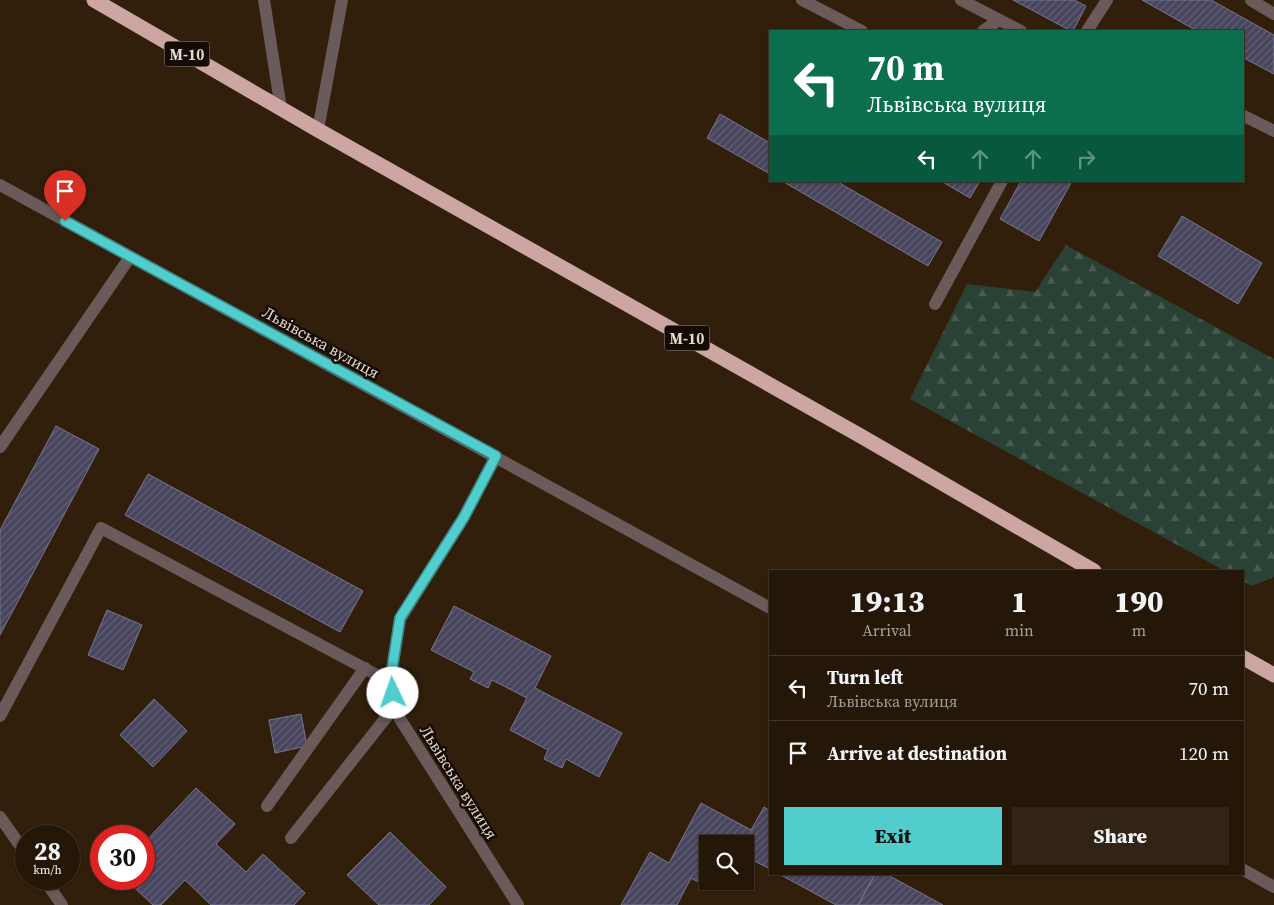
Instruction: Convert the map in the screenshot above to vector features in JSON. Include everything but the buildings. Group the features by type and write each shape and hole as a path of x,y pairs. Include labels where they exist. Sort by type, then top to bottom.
{"highway":[{"name":"М-10","path":"94,0 281,109 859,435 1092,570"},
{"path":"1244,658 1274,675"}],"street":[{"path":"264,0 281,109"},
{"path":"318,130 342,0"},
{"path":"802,0 860,30"},
{"path":"961,0 1019,30"},
{"path":"1088,30 1107,0"},
{"path":"1251,0 1274,14"},
{"path":"984,30 999,20"},
{"path":"1244,116 1274,131"},
{"path":"936,304 1001,182"},
{"name":"Львівська вулиця","path":"0,185 769,607"},
{"path":"0,447 130,257"},
{"name":"Львівська вулиця","path":"496,456 464,517 400,618 390,682 400,719 518,905"},
{"path":"0,716 101,528 390,682"},
{"path":"267,806 365,668"},
{"path":"291,838 396,705"},
{"path":"0,817 15,838"},
{"path":"1244,870 1274,887"},
{"path":"52,890 62,905"}],"green space":[{"path":"1066,245 1274,359 1274,577 1252,586 1244,582 1244,570 1223,570 910,399 967,284 1035,292"}],"route":[{"path":"65,221 496,456 464,517 400,618 390,682 393,693"}]}
